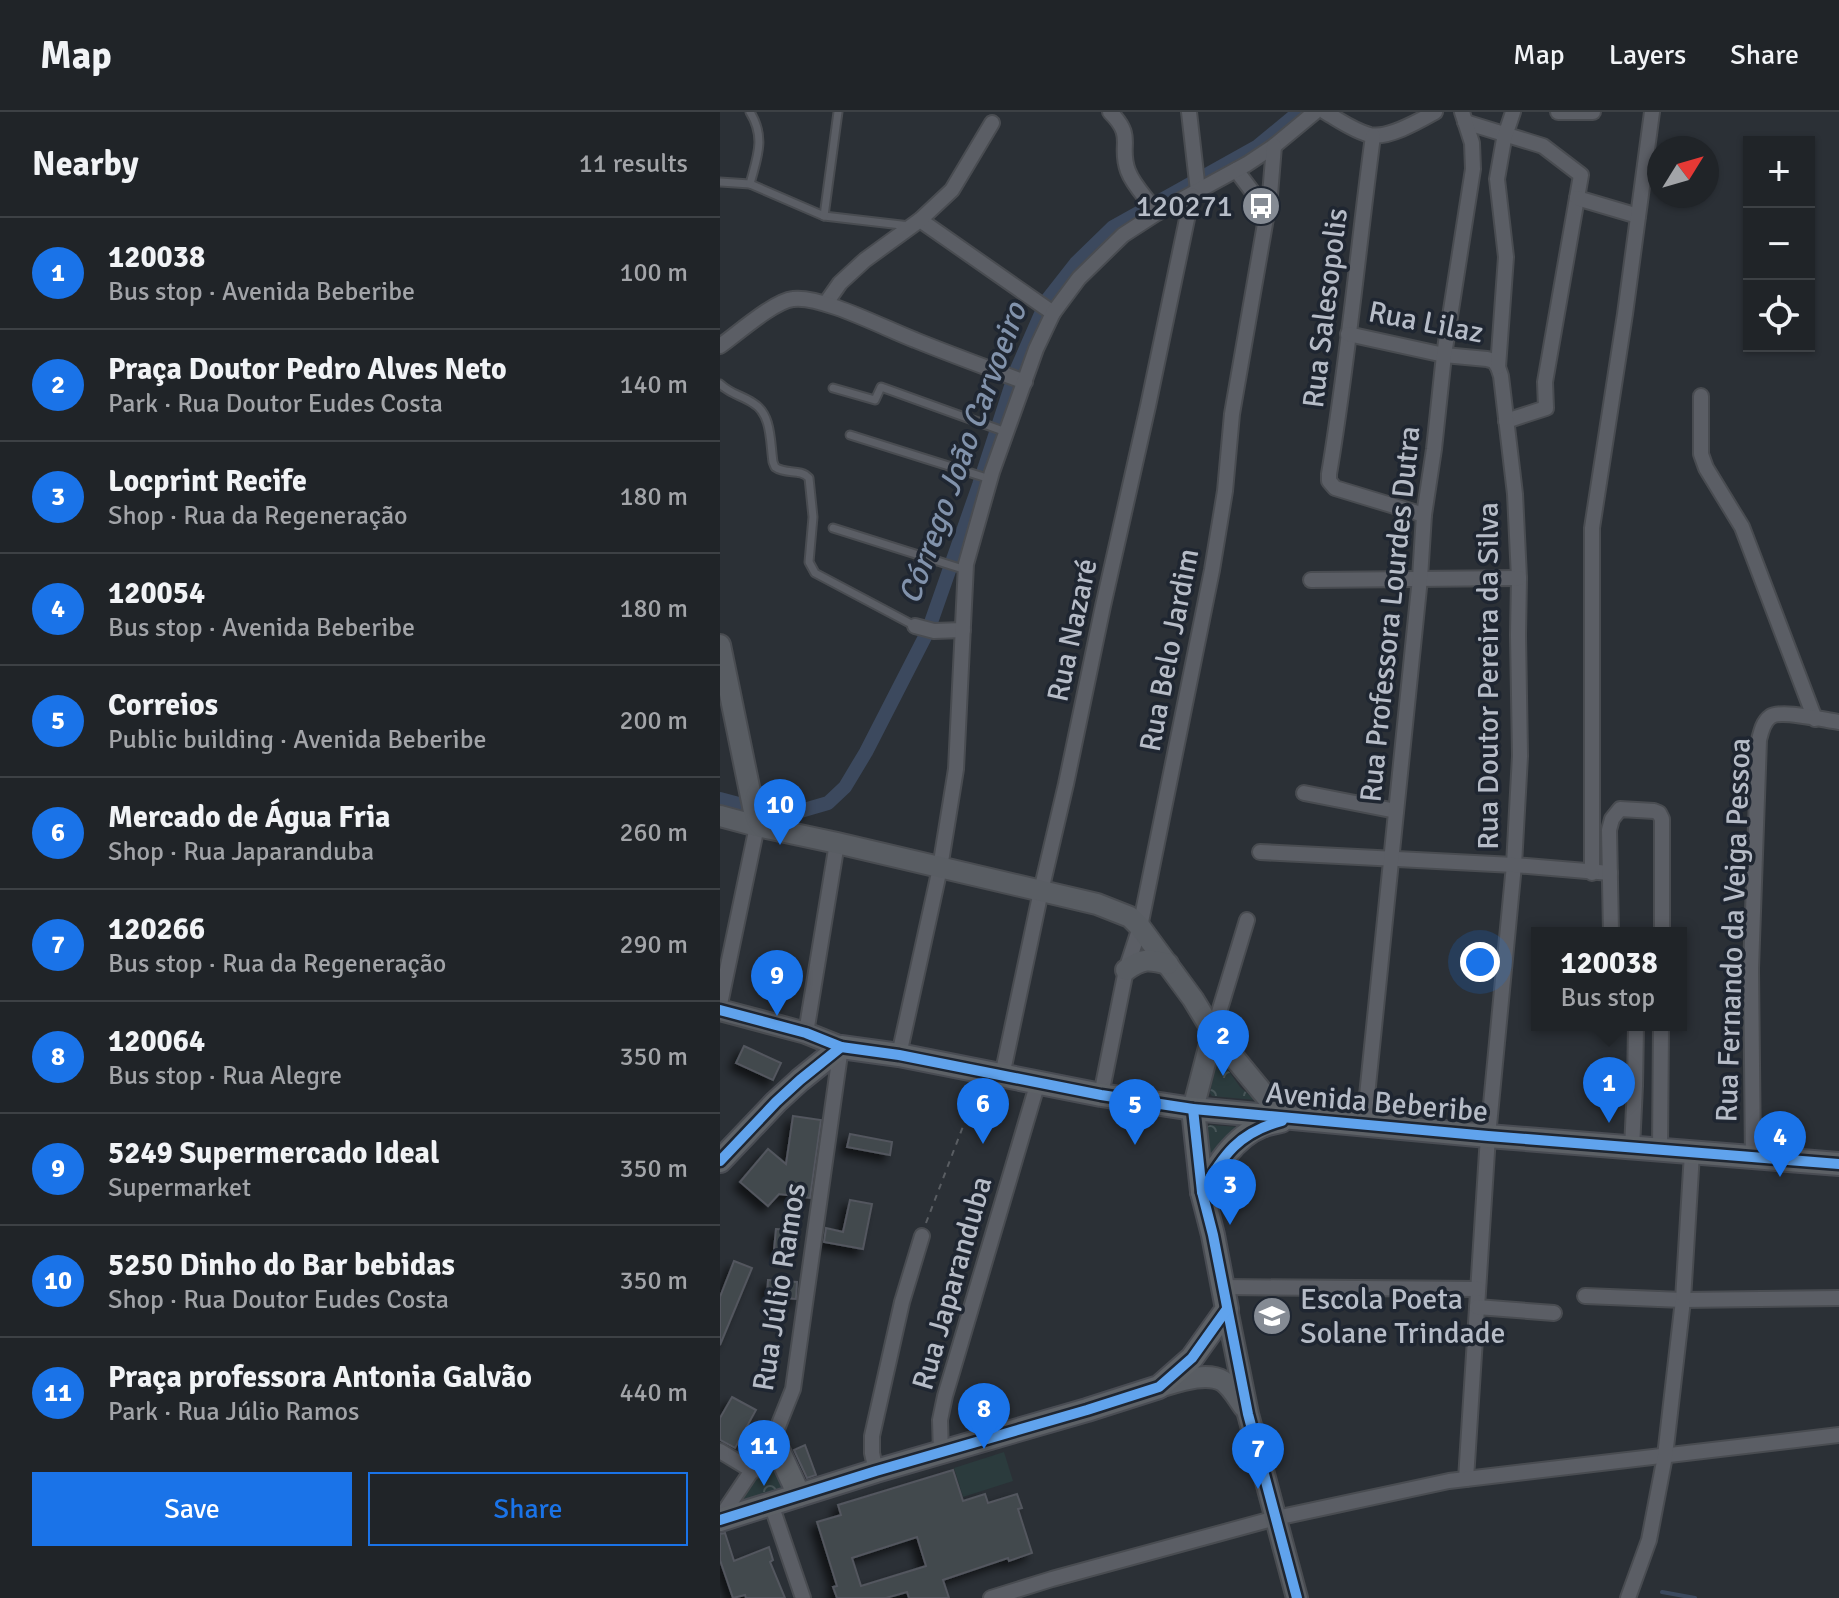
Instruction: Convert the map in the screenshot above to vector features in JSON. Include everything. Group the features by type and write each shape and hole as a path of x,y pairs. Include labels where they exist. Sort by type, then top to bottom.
{"main road":[{"name":"Avenida Beberibe","path":"841,1047 1193,1109 1839,1164"},
{"path":"720,1161 776,1102 841,1047"},
{"path":"720,1518 1159,1387 1192,1358 1224,1298 1202,1192 1193,1109"},
{"path":"1202,1192 1219,1165 1243,1137 1262,1126 1288,1118"},
{"path":"773,1439 799,1495"}],"street":[{"path":"1110,112 1125,131 1127,168 1153,207"},
{"name":"Rua Nazaré","path":"1002,1076 1195,193 1189,112"},
{"path":"899,1055 940,868 956,769 969,549 1006,432 1015,379 1036,349 1051,311 1079,278 1153,207 1195,193 1236,170 1274,146 1315,112"},
{"path":"1325,112 1373,136 1410,126 1435,112"},
{"name":"Rua Doutor Pereira da Silva","path":"1466,1479 1488,1136 1514,865 1520,756 1515,494 1496,364 1506,257 1497,179 1513,112"},
{"path":"1558,112 1593,112"},
{"path":"1610,927 1601,873 1592,528 1652,112"},
{"path":"1464,117 1543,146 1581,175 1545,382 1546,408 1506,421"},
{"name":"Rua Professora Lourdes Dutra","path":"1364,1125 1424,515 1444,355 1473,169 1472,143 1464,117"},
{"path":"826,303 840,283 865,260 916,223 952,190 992,123"},
{"name":"Rua Salesopolis","path":"1373,136 1329,481 1335,488 1424,515"},
{"name":"Rua Belo Jardim","path":"1101,1095 1126,970 1140,927 1212,570 1225,491 1232,414 1267,211 1274,146"},
{"path":"1236,170 1267,211"},
{"path":"1577,198 1638,216"},
{"path":"916,223 1051,311"},
{"path":"720,346 786,300 802,299 826,303 1015,379"},
{"name":"Rua Lilaz","path":"1348,334 1444,355 1487,359 1496,364"},
{"path":"1701,396 1701,454 1706,468 1742,527 1815,719 1839,722"},
{"path":"1311,580 1519,578"},
{"path":"915,626 934,631 963,630"},
{"path":"720,645 756,822 720,1007 841,1047"},
{"name":"Rua Fernando da Veiga Pessoa","path":"1753,1158 1751,969 1759,740 1762,728 1770,717 1780,713 1815,719"},
{"path":"1304,793 1396,811"},
{"path":"1601,873 1615,813 1620,809 1659,813 1662,819 1662,927"},
{"path":"720,816 1097,904 1130,917 1168,964 1213,1032 1288,1118"},
{"path":"806,1033 837,843"},
{"path":"1260,852 1514,865 1601,873"},
{"path":"1193,1109 1247,920"},
{"path":"1126,970 1151,959 1168,964"},
{"path":"1632,1148 1636,1031"},
{"path":"1660,1149 1661,1031"},
{"name":"Rua Júlio Ramos","path":"720,1518 773,1439 793,1389 841,1047"},
{"name":"Rua Japaranduba","path":"941,1453 940,1420 945,1396 1038,1082"},
{"path":"1628,1598 1649,1540 1665,1456 1683,1300 1692,1153"},
{"path":"876,1471 872,1436 902,1302 922,1236"},
{"path":"1297,1598 1248,1414 1224,1298 1478,1289"},
{"path":"1585,1296 1683,1300 1839,1298"},
{"path":"1477,1307 1554,1313"},
{"path":"1159,1387 1200,1378 1218,1379 1230,1388 1248,1414"},
{"path":"991,1598 1276,1518 1449,1481 1839,1435"},
{"path":"720,1451 753,1471"},
{"path":"771,1504 803,1598"}],"lane":[{"path":"750,112 761,143 750,184"},
{"path":"824,216 838,112"},
{"path":"720,182 750,184 824,216 916,223"},
{"path":"720,384 731,393 752,402 762,412 767,421 775,467 786,472 801,472 809,478 813,517 809,562 815,573 915,626"},
{"path":"833,388 875,400 881,387 1006,432"},
{"path":"850,435 990,479"},
{"path":"833,528 966,570"}],"path":[{"path":"922,1236 967,1116"}],"green space":[{"path":"1218,1056 1240,1087 1255,1100 1212,1096 1210,1093"},
{"path":"1210,1125 1239,1127 1205,1166 1203,1128"},
{"path":"1004,1452 1013,1481 963,1497 954,1468"},
{"path":"766,1461 785,1489 734,1507"}],"building":[{"path":"744,1046 781,1063 773,1080 736,1063"},
{"path":"793,1116 821,1120 810,1198 779,1194 768,1206 740,1182 768,1149 786,1164"},
{"path":"850,1134 892,1142 890,1155 847,1147"},
{"path":"850,1200 872,1204 863,1249 824,1242 826,1228 843,1232"},
{"path":"776,1229 798,1231 796,1253 774,1250"},
{"path":"734,1261 752,1268 720,1345 720,1297"},
{"path":"768,1280 797,1282 796,1299 767,1297"},
{"path":"732,1397 756,1410 735,1448 720,1440 720,1418"},
{"path":"805,1445 816,1475 807,1478 794,1450"},
{"path":"953,1470 963,1501 985,1494 988,1503 1017,1494 1022,1508 1018,1509 1032,1553 943,1580 949,1598 909,1598 907,1592 886,1598 837,1598 833,1587 837,1586 817,1522 841,1515 838,1505","holes":["917,1537 926,1566 861,1586 852,1558"]},
{"path":"725,1533 734,1561 769,1547 773,1560 770,1562 785,1598 746,1598 745,1595 733,1598 720,1560 720,1534"}],"waterway":[{"name":"Córrego João Carvoeiro","path":"720,799 772,813 797,812 828,803 845,787 928,631 1016,371 1047,300 1076,263 1113,227 1258,146 1299,112"},
{"path":"1662,1592 1695,1598"}],"cycle path":[{"path":"720,1010 806,1033 841,1047 1193,1109 1839,1164"},
{"path":"720,1161 776,1102 841,1047"},
{"path":"1193,1109 1202,1192 1248,1414 1297,1598"},
{"path":"1202,1192 1225,1156 1243,1139 1282,1121"},
{"path":"720,1520 1159,1387 1192,1358 1227,1309"}],"place":[{"name":"120271","path":"1261,206"},
{"name":"5250 Dinho do Bar bebidas","path":"780,845"},
{"name":"5249 Supermercado Ideal","path":"777,1016"},
{"name":"Praça Doutor Pedro Alves Neto","path":"1223,1076"},
{"name":"120038","path":"1609,1123"},
{"name":"Mercado de Água Fria","path":"983,1144"},
{"name":"Correios","path":"1135,1145"},
{"name":"120054","path":"1780,1177"},
{"name":"Locprint Recife","path":"1230,1225"},
{"name":"Escola Poeta Solane Trindade","path":"1272,1316"},
{"name":"120064","path":"984,1449"},
{"name":"Praça professora Antonia Galvão","path":"764,1486"},
{"name":"120266","path":"1258,1489"}]}
